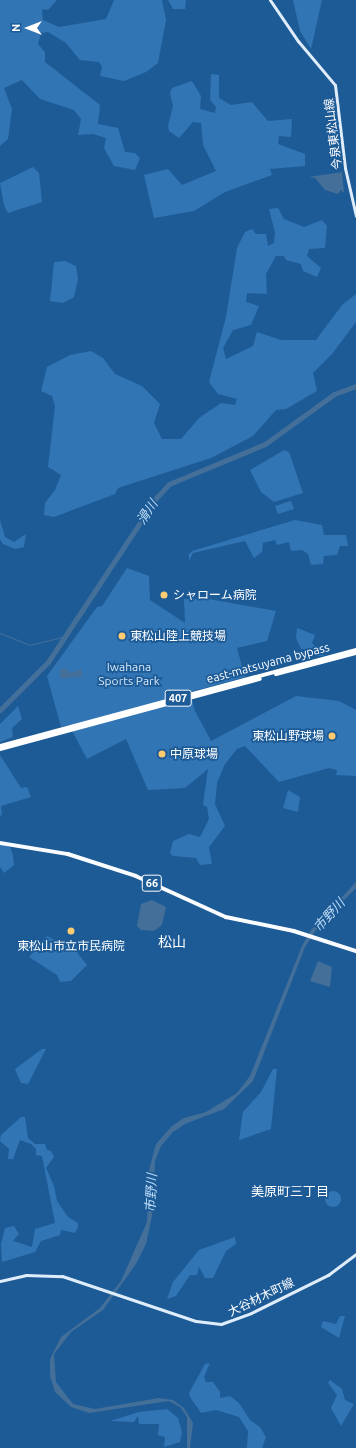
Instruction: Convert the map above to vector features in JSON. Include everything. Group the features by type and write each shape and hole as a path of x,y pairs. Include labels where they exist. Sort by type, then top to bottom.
{"highway":[{"name":"east-matsuyama bypass","path":"0,748 356,651"}],"main road":[{"name":"今泉東松山線","path":"270,0 294,35 335,85 347,175 356,216"},
{"name":"66","path":"0,842 68,854 136,876 226,917 301,933 356,951"},
{"name":"大谷材木町線","path":"0,1281 21,1275 53,1275 122,1295 196,1321 226,1323 328,1275 356,1254"}],"green space":[{"path":"0,0 57,0 48,10 42,9 43,20 59,27 106,19 114,0 162,0 166,20 158,63 146,72 124,81 100,76 102,67 99,62 80,60 66,43 48,32 41,33 38,44 45,52 45,62 100,105 98,124 118,128 125,152 135,153 140,158 135,170 114,166 104,148 106,138 93,134 78,135 81,119 74,110 40,99 22,80 4,88 12,109 8,139 0,146"},
{"path":"168,0 186,0 185,9 173,9"},
{"path":"293,0 322,0 311,49 300,31"},
{"path":"211,74 219,75 219,98 231,105 252,102 268,121 292,119 291,137 279,136 278,144 305,154 305,166 270,169 272,175 225,192 194,211 154,218 144,175 168,169 182,185 216,171 203,145 201,123 193,122 179,138 169,131 168,126 173,106 170,93 172,88 192,81 201,96 200,109 215,113 216,107 210,100"},
{"path":"33,167 39,173 42,202 8,213 4,205 0,183"},
{"path":"278,208 284,219 304,227 322,220 327,226 325,248 309,249 307,256 321,268 317,277 303,271 301,264 286,260 284,256 276,256 266,274 267,294 247,293 246,302 259,306 251,325 233,330 223,348 226,359 253,346 257,332 281,340 316,340 342,305 356,294 356,322 332,354 313,373 317,391 286,409 276,410 253,436 211,458 118,488 115,494 54,517 44,515 45,503 55,490 61,475 48,467 55,406 52,396 41,391 47,367 70,355 91,351 103,358 115,374 142,386 160,404 154,423 162,439 181,439 199,418 221,403 235,405 237,399 218,394 209,382 226,317 237,248 245,232 252,229 256,234 266,234 268,246 274,243 275,233 269,209"},
{"path":"65,261 76,266 78,279 74,297 63,303 50,301 54,262"},
{"path":"284,450 289,452 303,493 274,502 261,492 250,470"},
{"path":"291,501 294,509 278,514 275,506"},
{"path":"0,520 5,537 14,542 26,534 24,547 15,549 3,544 0,539"},
{"path":"295,520 322,525 324,535 346,535 348,546 340,546 337,555 324,556 323,564 311,565 308,554 302,550 291,551 289,542 277,545 275,540 263,543 262,552 254,558 245,541 193,553 189,561 189,554 192,551"},
{"name":"Iwahana Sports Park","path":"127,568 149,576 150,600 185,623 184,599 209,599 276,611 267,641 237,648 245,677 190,692 195,711 211,741 296,696 339,701 356,710 356,776 336,775 337,770 329,768 279,782 245,746 237,749 225,764 217,783 215,804 225,826 209,847 212,864 200,865 196,858 173,856 170,853 173,841 189,834 200,837 209,819 207,807 203,805 208,769 185,788 148,790 126,739 87,759 69,725 61,727 47,676 97,607 102,606"},
{"path":"297,628 315,635 312,643 324,656 316,656 311,650 301,649 296,638"},
{"path":"18,706 22,719 12,728 13,737 0,742 0,724"},
{"path":"0,755 21,788 27,787 31,797 1,806 2,816 0,815"},
{"path":"288,790 300,797 298,812 283,808"},
{"path":"0,845 10,847 13,855 14,865 4,873 0,867"},
{"path":"47,936 76,951 87,965 71,981 60,982 57,975 29,957"},
{"path":"42,1049 46,1049 28,1084 21,1083 15,1069"},
{"path":"273,1069 277,1069 271,1129 239,1140 243,1112 261,1092"},
{"path":"21,1117 25,1117 28,1138 35,1144 45,1144 47,1150 51,1151 54,1157 46,1168 54,1186 57,1201 68,1217 78,1223 78,1227 75,1233 61,1230 60,1235 41,1241 35,1252 2,1262 1,1244 5,1228 14,1226 19,1234 13,1241 32,1247 35,1229 55,1223 42,1156 36,1155 36,1149 31,1144 20,1140 13,1159 8,1159 9,1149 0,1141 1,1135"},
{"path":"330,1191 336,1191 341,1196 339,1205 336,1207 330,1207 325,1202 325,1196"},
{"path":"235,1237 236,1244 226,1251 213,1278 205,1278 199,1267 197,1275 190,1275 176,1296 167,1299 173,1282 199,1250"},
{"path":"340,1316 345,1316 339,1338 321,1327 323,1321 336,1324"},
{"path":"210,1363 204,1377 206,1382 213,1382 220,1392 220,1398 230,1396 239,1403 250,1420 260,1427 266,1437 262,1448 247,1448 248,1431 239,1417 216,1410 201,1413 190,1397 189,1393 205,1364"},
{"path":"330,1380 342,1389 345,1400 354,1404 341,1426 331,1408 337,1395 328,1383"},
{"path":"167,1409 178,1418 182,1432 180,1442 164,1447 165,1437 158,1435 159,1424 139,1424 138,1416 134,1422 110,1421 139,1412"}],"water":[{"path":"342,172 344,193 341,190 338,194 325,190 315,178 309,177"},
{"path":"64,668 71,673 81,669 83,676 61,679 59,671"},
{"name":"市野川","path":"356,882 356,888 318,927 305,947 253,1081 224,1109 185,1124 173,1132 161,1146 155,1161 152,1216 146,1244 136,1264 103,1310 71,1332 54,1354 56,1382 73,1404 95,1409 159,1398 173,1400 184,1408 193,1423 190,1448 187,1448 187,1417 180,1407 169,1401 89,1413 71,1407 55,1392 50,1376 50,1359 61,1337 100,1308 121,1281 147,1222 149,1170 156,1144 172,1126 184,1118 206,1112 237,1093 250,1076 302,946 311,930"},
{"path":"152,900 166,907 162,925 154,931 141,930 137,926 141,904"},
{"path":"318,961 332,967 330,987 310,981"}],"waterway":[{"name":"滑川","path":"0,710 48,662 157,497 169,484 265,444 334,394 356,386"},
{"path":"0,633 30,645 67,636"}],"place":[{"name":"シャローム病院","path":"164,595"},
{"name":"東松山陸上競技場","path":"122,636"},
{"name":"東松山野球場","path":"332,736"},
{"name":"中原球場","path":"162,754"},
{"name":"東松山市立市民病院","path":"71,931"}],"district":[{"name":"松山","path":"172,942"},
{"name":"美原町三丁目","path":"290,1191"}]}
